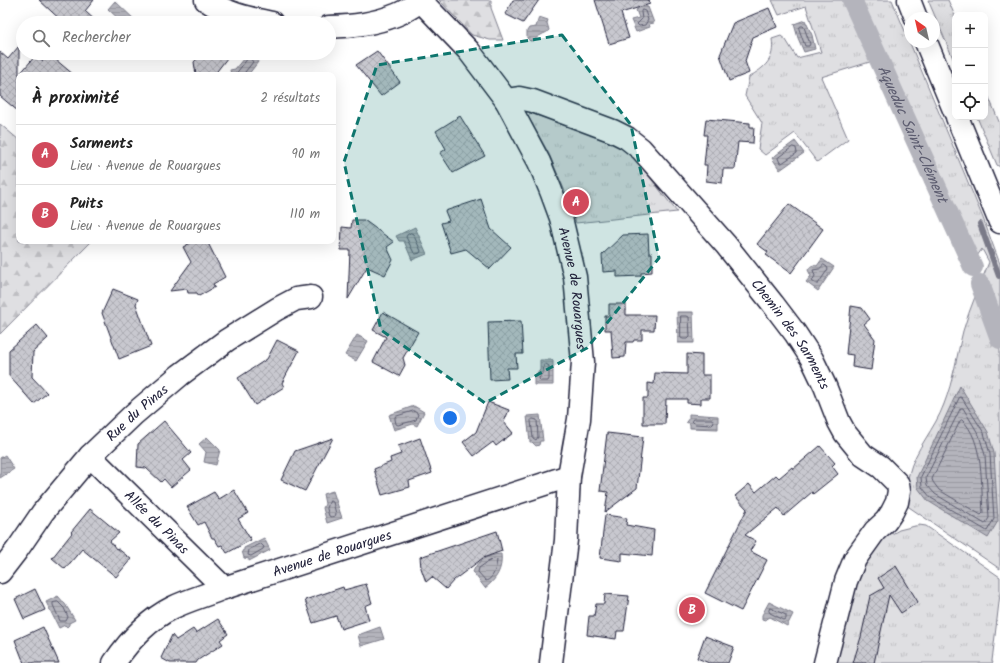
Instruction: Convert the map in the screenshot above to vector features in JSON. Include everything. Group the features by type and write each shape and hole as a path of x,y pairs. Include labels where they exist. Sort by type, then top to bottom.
{"street":[{"path":"206,0 219,8 240,16"},
{"path":"909,0 914,12"},
{"path":"336,27 370,24 397,15 420,1"},
{"name":"Avenue de Rouargues","path":"420,1 469,51 506,100 539,162 551,191 561,218 575,277 583,362 579,419 569,476 566,540 551,663"},
{"path":"928,48 952,105"},
{"name":"Chemin des Sarments","path":"506,100 519,98 533,101 613,131 627,138 641,149 726,245 773,304 812,359 845,433 863,455 881,467 898,484 899,491 897,502 892,512 886,521 875,530 855,559 846,581 824,663"},
{"path":"958,120 1000,222"},
{"name":"Rue du Pinas","path":"0,572 43,512 90,456 134,414 174,380 227,340 296,299 311,297"},
{"name":"Allée du Pinas","path":"90,456 224,588"},
{"name":"Avenue de Rouargues","path":"114,663 137,635 156,618 172,608 224,588 569,476"}],"highlighted area":[{"path":"562,35 631,125 659,258 587,348 485,403 381,330 344,162 377,65"}],"green space":[{"path":"439,0 491,0 491,8 503,40 490,40 472,35"},
{"path":"772,0 892,0 904,29 904,48 912,48 983,218 1000,264 1000,569 906,505 907,482 912,465 920,447 936,422 944,404 963,331 989,262 982,249 970,266 899,104 873,61 821,77 848,139 817,162 795,133 765,155 758,149 762,123 745,96 749,77 760,70 770,58 773,46 772,39 781,36 786,40 797,58 821,52 806,6 779,15"},
{"path":"928,0 948,0 953,12 952,12 952,56 940,28 940,12 933,12"},
{"path":"988,95 1000,124 1000,167 997,165 978,120 988,120"},
{"path":"530,113 588,132 625,149 634,157 677,212 576,223 573,212 585,207 579,192 567,196 549,154 528,116"},
{"path":"0,124 16,137 16,244 89,244 0,334"},
{"path":"919,525 926,526 1000,577 1000,594 993,663 833,663 845,608 871,549 889,531 892,534 899,530"}],"water":[{"path":"115,1 131,16 116,16 108,9"},
{"path":"646,5 654,23 649,24 650,27 636,32 631,20 639,18 636,10 638,7"},
{"path":"539,17 548,20 547,23 549,30 535,40 530,41 527,38 527,31 529,28 536,27"},
{"path":"805,20 812,35 815,49 804,52 794,24"},
{"path":"242,60 257,60 258,62 250,72 230,72 230,70 235,69"},
{"path":"795,141 804,153 780,170 772,158"},
{"path":"415,227 427,254 412,260 404,241 399,241 396,236"},
{"path":"822,259 834,267 818,291 806,282 811,276 808,270 813,265 817,266"},
{"path":"677,312 693,312 694,343 678,343"},
{"path":"357,335 368,341 356,361 345,355"},
{"path":"540,360 553,360 553,385 534,385 534,378 540,370"},
{"path":"960,386 988,432 994,453 998,521 988,538 928,501 918,488 917,477"},
{"path":"414,406 424,412 417,426 413,424 394,430 389,415"},
{"path":"689,414 718,416 718,429 690,428 690,424 686,422 689,418"},
{"path":"540,415 543,441 540,441 539,445 536,446 530,442 527,416"},
{"path":"207,437 220,450 216,465 204,462 206,452 199,444"},
{"path":"5,455 14,469 0,478 0,458"},
{"path":"333,491 342,518 327,523 323,508 325,504 323,494"},
{"path":"264,538 270,550 249,561 249,559 244,558 242,551 244,548"},
{"path":"501,554 501,565 498,574 485,588 473,572 480,561"},
{"path":"58,596 75,620 69,623 67,627 65,625 59,628 46,602"},
{"path":"769,602 793,614 787,626 770,617 765,620 762,619 762,615"},
{"path":"380,627 384,639 361,646 358,635"}],"building":[{"path":"39,0 94,0 85,11 90,16 56,16"},
{"path":"513,0 539,0 523,23 505,14"},
{"path":"595,0 649,0 650,4 621,13 629,38 609,44"},
{"path":"769,8 777,27 753,37 745,61 749,73 729,81 720,55 733,23"},
{"path":"16,50 16,60 19,60 19,72 16,72 16,109 0,96 0,52 8,59"},
{"path":"377,51 400,82 381,96 356,65"},
{"path":"32,60 56,60 70,72 22,72"},
{"path":"196,60 226,60 216,72 196,72 194,62"},
{"path":"460,116 485,156 453,173 440,153 446,149 436,131"},
{"path":"706,119 750,123 750,127 754,127 753,143 738,142 735,169 723,169 722,183 706,181 707,165 704,165 707,135 704,135"},
{"path":"481,199 491,229 511,247 490,269 466,249 451,253 441,223 449,221 445,211"},
{"path":"789,204 823,229 791,273 766,255 768,252 757,244"},
{"path":"352,220 364,220 394,242 387,247 393,260 385,275 367,267 348,299 350,250 341,250 342,227 351,228"},
{"path":"648,234 649,253 652,253 652,272 641,273 641,276 617,277 617,271 603,272 602,255 623,235"},
{"path":"188,244 208,244 225,277 213,284 215,287 199,296 197,293 188,293 187,289 170,291 191,262 183,247"},
{"path":"113,289 138,299 136,304 151,346 119,359 102,313"},
{"path":"609,304 626,304 626,315 655,315 654,330 642,330 642,340 626,342 625,357 613,358 611,330 605,330 605,316 609,316"},
{"path":"851,306 862,308 870,319 864,324 875,339 871,370 852,367 853,355 846,354"},
{"path":"383,312 418,332 403,358 405,365 399,376 373,362 386,337 373,330"},
{"path":"521,321 523,354 516,354 517,368 507,368 508,379 490,380 488,322"},
{"path":"37,325 48,338 33,352 32,377 47,393 34,404 9,376 9,350"},
{"path":"277,340 299,351 282,383 284,387 255,405 238,378 267,359"},
{"path":"687,354 702,355 702,375 710,375 710,398 701,398 701,404 687,403 687,399 666,399 665,424 643,424 643,398 648,398 648,383 654,384 655,373 687,374"},
{"path":"488,402 509,410 504,422 513,433 496,446 493,442 474,456 463,442 476,432"},
{"path":"164,421 191,453 183,460 191,470 171,487 164,479 161,482 146,468 137,467 138,444"},
{"path":"607,433 643,437 637,488 605,512 608,492 600,491"},
{"path":"333,438 305,491 281,480 295,451"},
{"path":"420,438 432,473 409,481 410,487 382,495 374,469 391,462 390,458 401,454 398,446"},
{"path":"820,446 835,463 832,466 838,474 813,494 812,492 784,516 778,508 745,535 756,541 750,551 767,560 741,611 705,593 747,509 735,496 749,484 756,492 776,475 779,478 792,467 793,469"},
{"path":"234,490 248,513 238,519 251,540 227,553 222,545 219,546 214,538 212,538 204,522 198,525 187,507 214,492 219,499"},
{"path":"90,509 119,533 110,541 116,549 117,548 131,559 116,577 82,549 65,569 52,558"},
{"path":"605,515 627,518 626,525 654,530 652,556 622,553 622,561 600,558"},
{"path":"497,531 502,551 483,558 454,580 446,589 432,577 426,582 421,568 420,557"},
{"path":"896,566 918,602 901,613 889,595 874,663 853,663 861,637 870,596 884,588 878,578"},
{"path":"366,584 372,603 365,606 369,620 341,629 336,616 313,623 305,600 343,587 344,590"},
{"path":"35,589 45,610 24,619 15,599"},
{"path":"605,594 629,596 624,631 617,631 616,639 587,635 589,616 594,616 596,604 604,604"},
{"path":"218,619 228,634 220,640 223,644 198,660 196,663 170,663 161,658 172,635 176,640 193,629 196,633"},
{"path":"43,627 59,663 24,663 15,640"},
{"path":"705,636 734,647 728,663 709,663 697,658"}],"waterway":[{"name":"Aqueduc Saint-Clément","path":"852,0 973,267"},
{"path":"980,224 999,276"},
{"name":"Aqueduc Saint-Clément","path":"980,284 1000,339"}],"place":[{"name":"Sarments","path":"576,202"},
{"name":"Puits","path":"692,610"}]}
